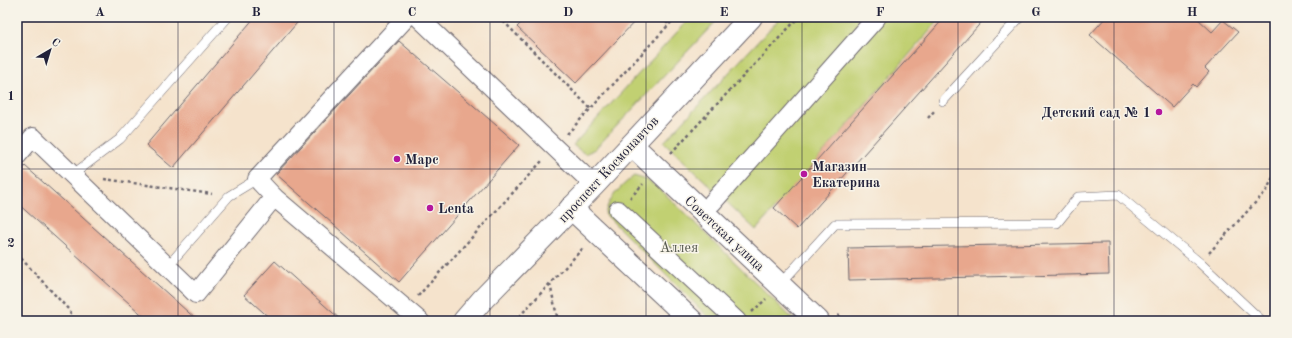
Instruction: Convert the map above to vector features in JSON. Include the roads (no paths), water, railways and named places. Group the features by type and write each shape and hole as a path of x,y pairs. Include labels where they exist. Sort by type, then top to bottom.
{"street":[{"path":"407,17 257,179 274,197 420,321"},
{"path":"418,17 594,185"},
{"name":"проспект Космонавтов","path":"464,321 483,299 632,145 751,17"},
{"path":"712,203 877,17"},
{"path":"17,156 33,137 196,294 274,197"},
{"name":"Советская улица","path":"632,145 818,321"},
{"path":"571,208 692,321"},
{"path":"618,210 743,318"}],"lane":[{"path":"72,175 120,139 228,17"},
{"path":"943,101 1020,17"},
{"path":"167,267 229,196 257,179"},
{"path":"780,284 835,224 1057,224 1078,197 1118,195 1200,263 1262,321"}],"place":[{"name":"Детский сад № 1","path":"1159,112"},
{"name":"Марс","path":"397,159"},
{"name":"Магазин Екатерина","path":"804,174"},
{"name":"Lenta","path":"430,208"}],"park label":[{"name":"Аллея","path":"679,247"}]}
